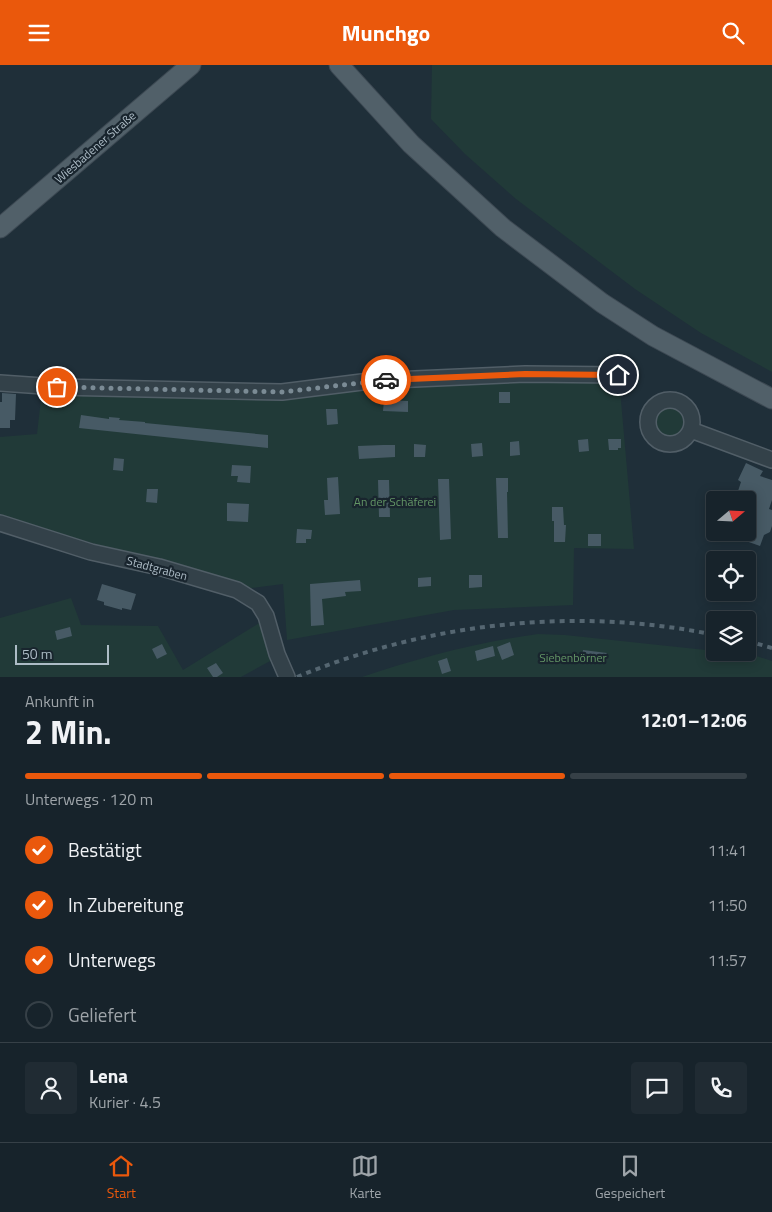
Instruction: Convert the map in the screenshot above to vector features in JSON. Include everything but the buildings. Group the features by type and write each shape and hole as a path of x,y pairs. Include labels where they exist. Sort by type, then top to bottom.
{"main road":[{"name":"Wiesbadener Straße","path":"0,228 191,65"},
{"path":"339,65 411,143 503,228 602,303 653,336 772,399"}],"street":[{"path":"0,383 57,387 282,392 370,381 525,374 618,375"},
{"path":"691,430 772,460"},
{"name":"Stadtgraben","path":"0,523 91,551 159,567 236,590 258,603 266,616 277,654 287,677"}],"green space":[{"path":"432,65 772,65 772,372 701,333 635,289 516,199 465,154 431,119"},
{"name":"An der Schäferei","path":"619,378 634,549 574,548 573,605 454,610 287,640 283,584 251,588 0,517 0,437 37,434 42,390"},
{"path":"669,408 679,412 683,422 679,432 669,436 659,432 655,422 659,412"},
{"path":"71,598 81,625 158,626 183,670 261,622 272,660 241,677 0,677 0,618"},
{"name":"Siebenbörner","path":"538,634 565,635 706,650 706,661 756,661 756,656 772,661 772,677 362,677 405,663 493,641"}],"railway":[{"path":"297,677 347,659 398,644 450,632 503,625 556,621 609,622 662,626 706,633"},
{"path":"756,643 772,648"}],"way so far":[{"path":"57,387 282,392 386,380"}],"route":[{"path":"386,380 525,374 618,375"}]}
